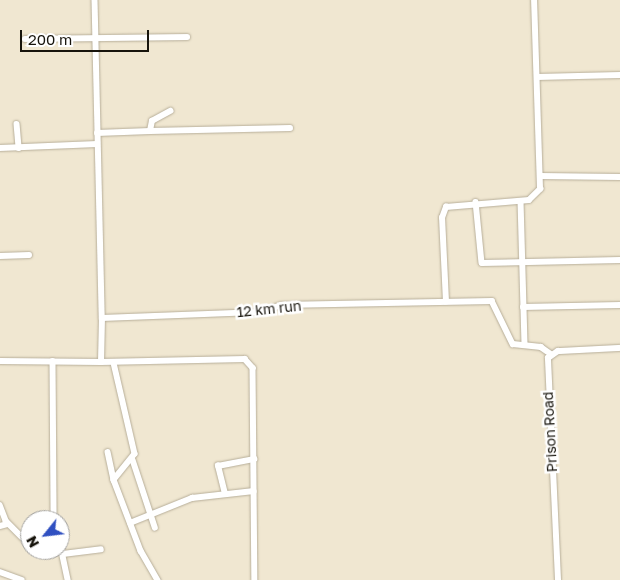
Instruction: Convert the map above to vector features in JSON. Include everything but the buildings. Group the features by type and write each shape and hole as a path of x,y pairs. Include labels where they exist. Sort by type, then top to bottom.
{"street":[{"path":"95,0 102,318 101,362"},
{"path":"446,302 443,211 450,204 521,201 536,195 540,176 534,0"},
{"path":"25,39 96,36 187,37"},
{"path":"537,77 620,75"},
{"path":"150,131 152,121 170,111"},
{"path":"17,124 19,148"},
{"path":"97,133 290,128"},
{"path":"0,148 97,144"},
{"path":"540,176 620,177"},
{"path":"521,201 525,345"},
{"path":"476,202 479,261 522,264 620,260"},
{"path":"0,256 29,255"},
{"name":"12 km run","path":"102,318 260,312 281,306 492,301 513,344 542,347 551,354"},
{"path":"523,307 620,306"},
{"path":"551,354 620,348"},
{"name":"Prison Road","path":"551,354 548,382 558,580"},
{"path":"0,361 114,363 249,362 253,368 255,580"},
{"path":"53,361 54,510"},
{"path":"114,363 133,460 155,527"},
{"path":"108,452 114,480 130,523 158,580"},
{"path":"225,494 218,466 254,459"},
{"path":"114,480 133,460"},
{"path":"130,523 192,498 254,491"},
{"path":"0,505 8,524 20,535"},
{"path":"0,526 8,524"},
{"path":"70,553 101,549"},
{"path":"64,560 68,580"},
{"path":"0,572 22,580"}]}
